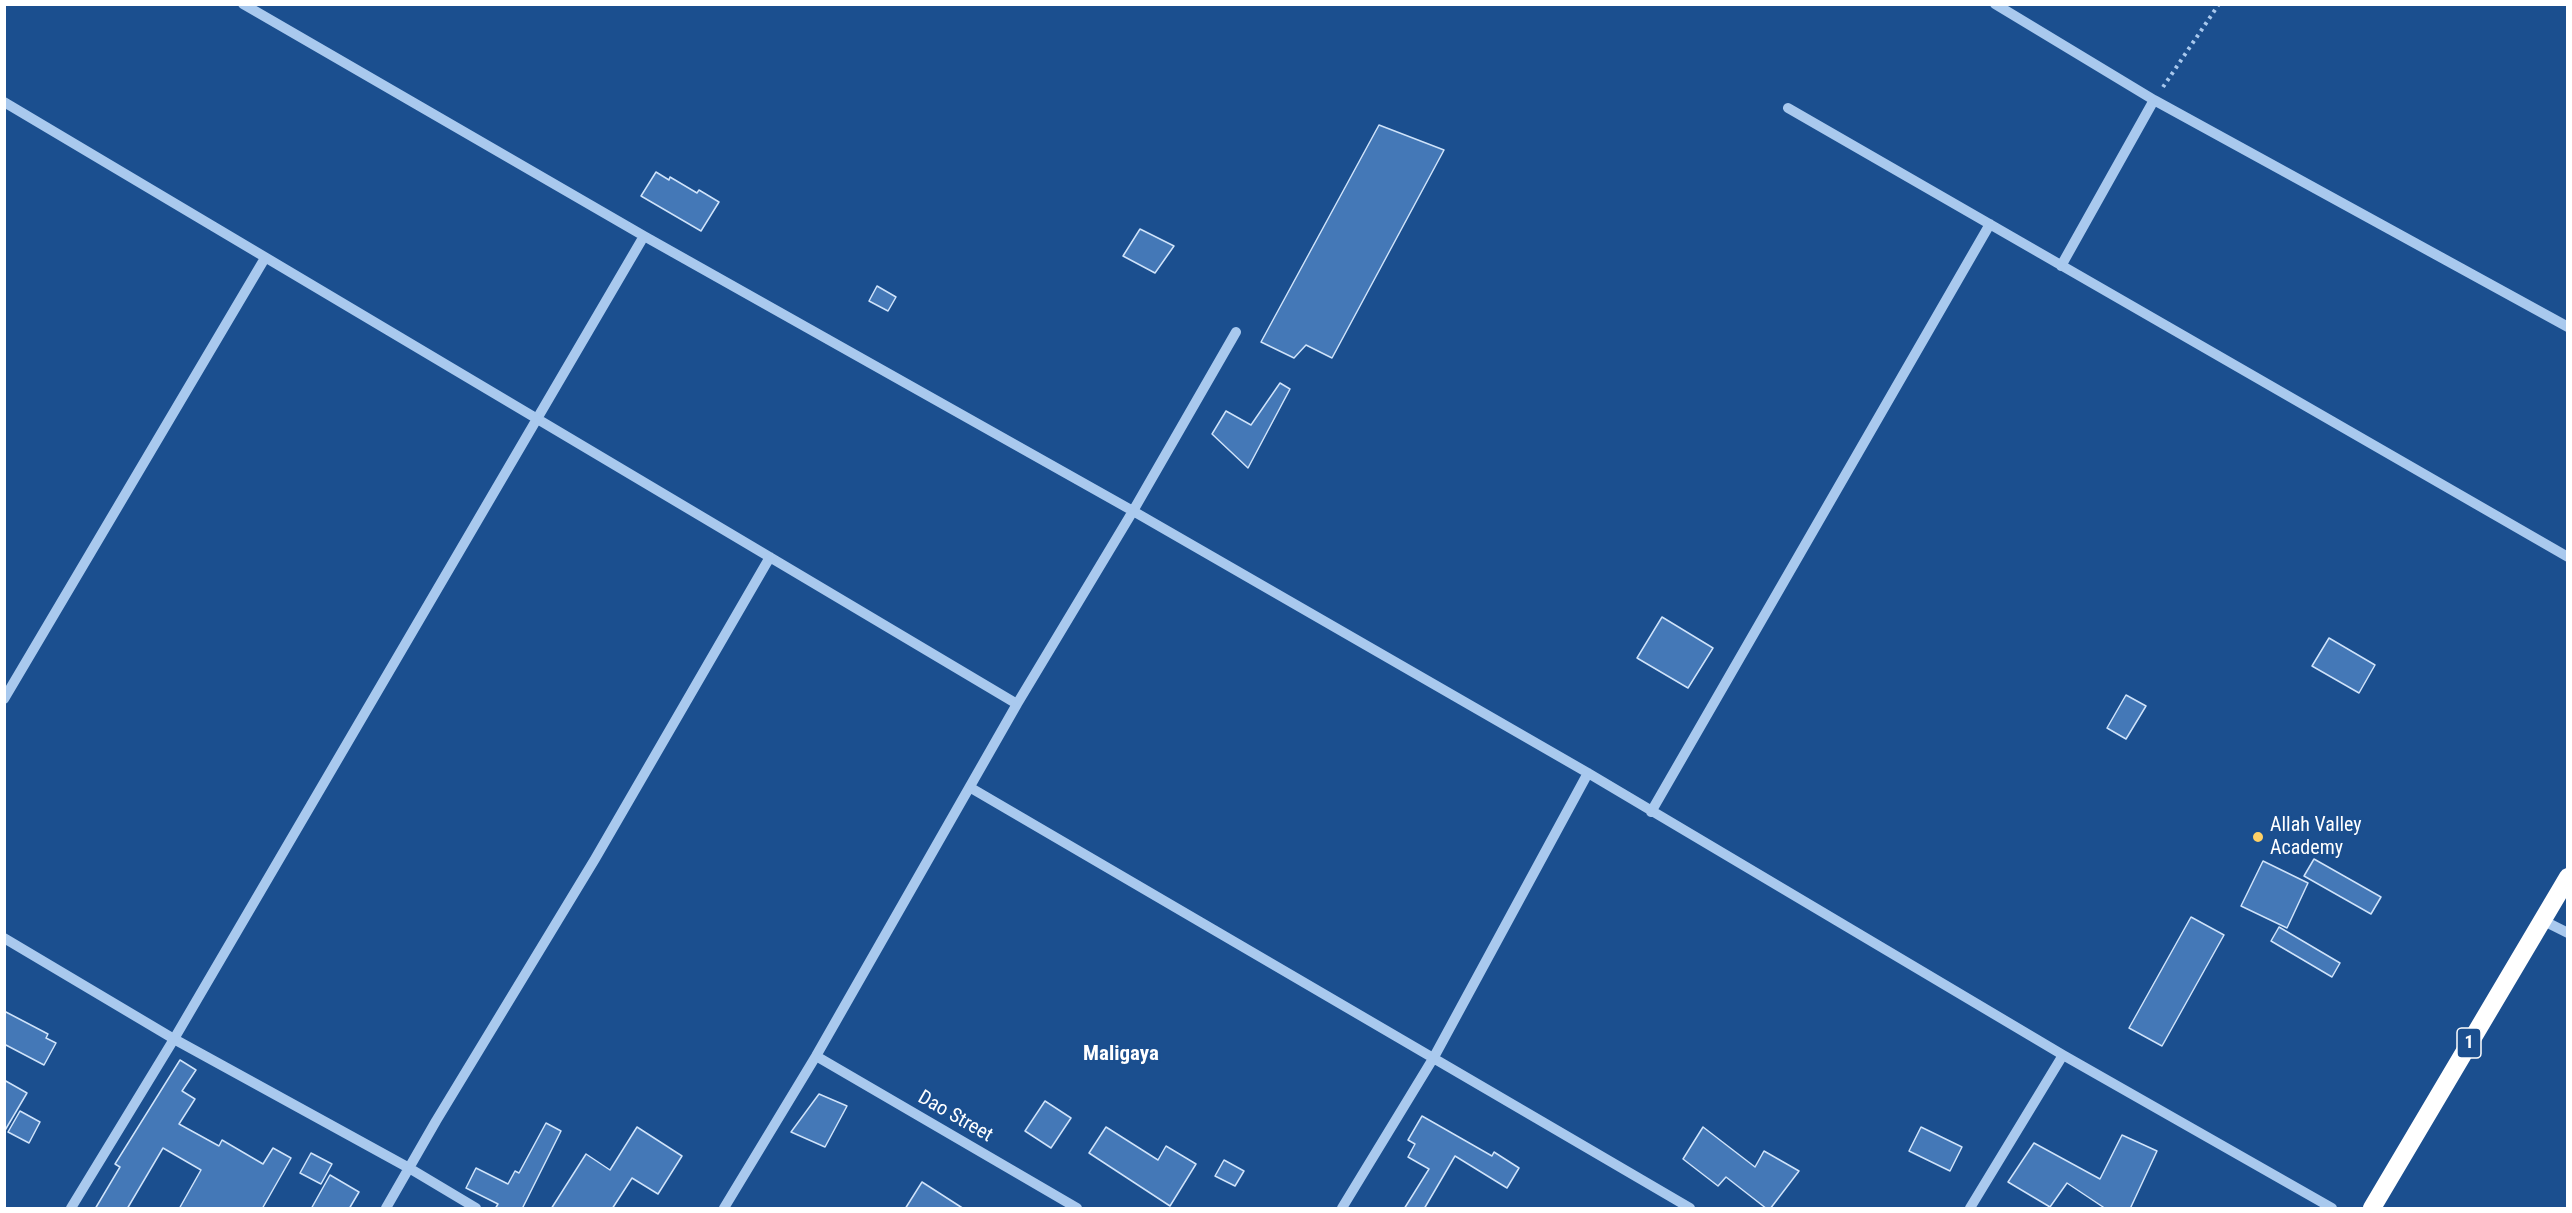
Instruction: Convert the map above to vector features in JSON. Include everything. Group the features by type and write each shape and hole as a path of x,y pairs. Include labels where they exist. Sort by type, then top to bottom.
{"highway":[{"name":"1","path":"2372,1209 2568,878"}],"street":[{"path":"243,4 644,236 1133,511 1588,774 2063,1055 2332,1209"},
{"path":"1995,4 2154,100 2568,327"},
{"path":"2061,266 2154,100"},
{"path":"4,102 1017,704"},
{"path":"1788,108 2568,557"},
{"path":"1651,812 1990,224"},
{"path":"71,1209 174,1039 535,418 644,236"},
{"path":"4,699 266,258"},
{"path":"724,1209 816,1056 1017,704 1133,511 1236,332"},
{"path":"386,1209 595,859 770,557"},
{"path":"1342,1209 1434,1058 1588,774"},
{"path":"971,788 1690,1209"},
{"path":"2542,920 2568,933"},
{"path":"4,938 174,1039 409,1168 476,1209"},
{"path":"1970,1209 2063,1055"},
{"name":"Dao Street","path":"816,1056 1077,1209"}],"path":[{"path":"2154,100 2219,4"}],"building":[{"path":"1379,125 1444,150 1332,358 1306,345 1294,358 1261,342"},
{"path":"656,172 669,180 670,177 697,193 699,190 719,202 701,231 641,196"},
{"path":"1140,229 1174,246 1155,273 1123,256"},
{"path":"877,286 896,297 888,311 869,301"},
{"path":"1280,383 1290,389 1248,468 1212,434 1226,411 1251,425"},
{"path":"1662,617 1713,648 1688,688 1637,658"},
{"path":"2329,638 2375,665 2359,693 2312,666"},
{"path":"2126,695 2146,706 2126,739 2107,728"},
{"path":"2314,859 2381,897 2371,914 2304,876"},
{"path":"2263,861 2308,883 2287,928 2241,906"},
{"path":"2191,917 2224,935 2162,1046 2129,1028"},
{"path":"2279,927 2340,963 2332,977 2271,941"},
{"path":"4,1011 48,1034 46,1038 56,1043 44,1065 4,1044"},
{"path":"180,1060 196,1070 182,1091 195,1099 179,1124 219,1146 222,1140 263,1164 273,1148 291,1158 262,1209 179,1209 201,1170 163,1148 127,1209 95,1209 120,1167 115,1164"},
{"path":"4,1080 27,1093 4,1132"},
{"path":"819,1094 847,1106 825,1147 791,1132"},
{"path":"1045,1101 1071,1118 1051,1148 1025,1131"},
{"path":"20,1111 40,1122 29,1143 8,1132"},
{"path":"1422,1116 1492,1156 1494,1152 1519,1168 1507,1188 1455,1156 1424,1209 1404,1209 1429,1169 1408,1157 1415,1144 1408,1140"},
{"path":"546,1123 561,1131 522,1209 495,1209 498,1204 466,1188 476,1168 508,1184 515,1171 519,1173"},
{"path":"637,1127 682,1156 658,1194 632,1178 612,1209 551,1209 586,1154 610,1170"},
{"path":"1106,1127 1158,1160 1166,1146 1196,1164 1170,1206 1089,1153"},
{"path":"1703,1127 1755,1167 1764,1151 1799,1171 1770,1209 1726,1177 1718,1186 1683,1159"},
{"path":"1921,1127 1962,1147 1950,1171 1909,1151"},
{"path":"2122,1135 2157,1151 2130,1209 2106,1209 2067,1183 2050,1207 2008,1182 2034,1143 2100,1179"},
{"path":"311,1153 332,1164 321,1184 300,1173"},
{"path":"1224,1160 1244,1171 1235,1186 1215,1176"},
{"path":"330,1175 359,1192 349,1209 311,1209"},
{"path":"922,1182 964,1209 905,1209"}],"place":[{"name":"Allah Valley Academy","path":"2258,837"}],"district":[{"name":"Maligaya","path":"1121,1055"}]}
